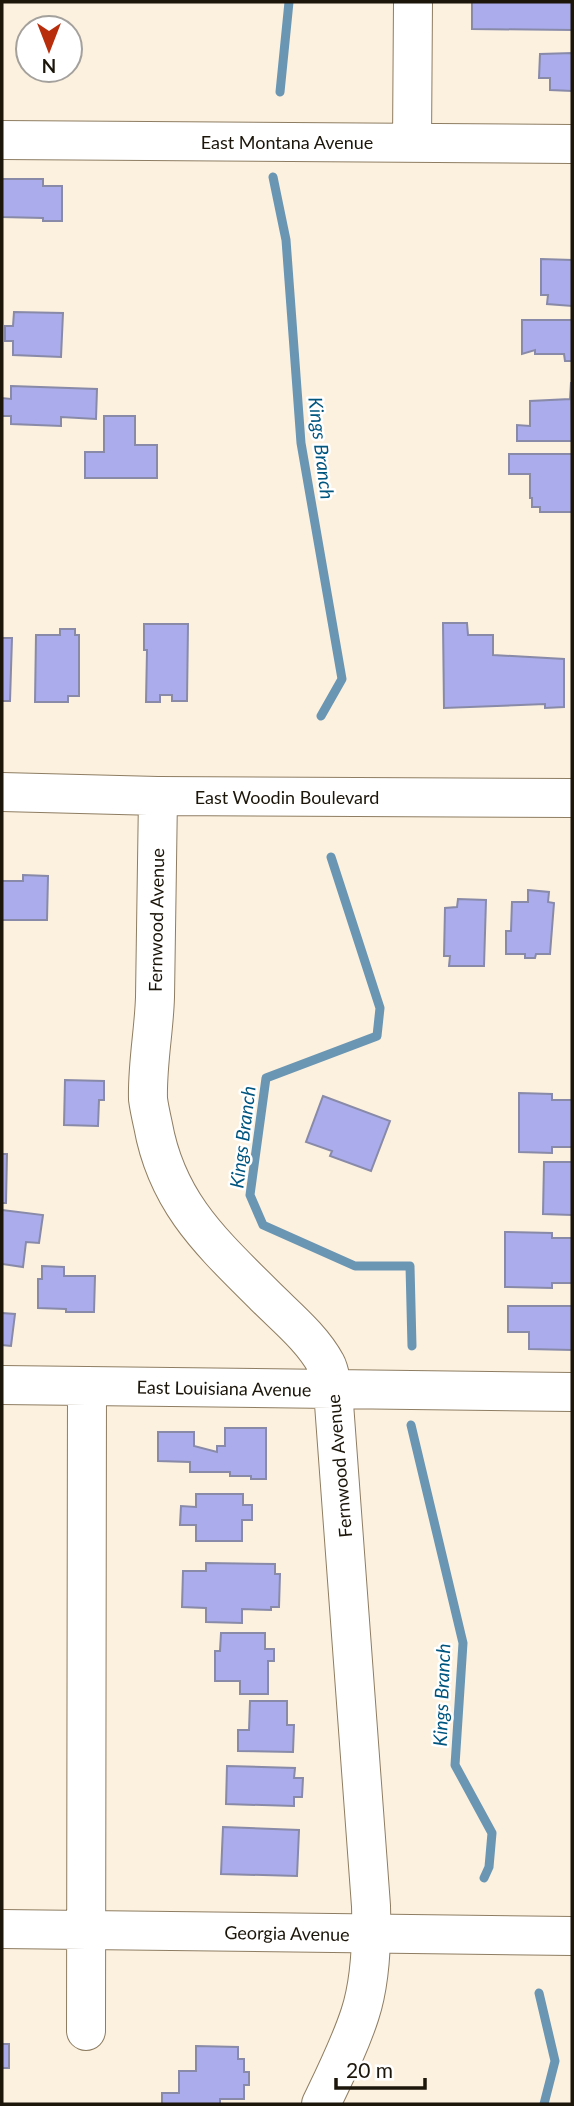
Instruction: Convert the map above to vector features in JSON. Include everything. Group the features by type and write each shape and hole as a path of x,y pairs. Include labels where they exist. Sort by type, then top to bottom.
{"street":[{"path":"412,143 413,2"},
{"name":"East Montana Avenue","path":"2,140 572,144"},
{"name":"East Woodin Boulevard","path":"2,792 572,799"},
{"name":"Fernwood Avenue","path":"158,796 155,1022 149,1063 148,1101 156,1143 170,1182 206,1238 310,1342 327,1366 333,1390 372,1935 361,2011 351,2040 321,2104"},
{"name":"East Louisiana Avenue","path":"2,1385 572,1392"},
{"path":"86,2031 87,1386"},
{"name":"Georgia Avenue","path":"2,1929 572,1936"}],"building":[{"path":"472,2 572,2 572,30 472,29"},
{"path":"572,53 572,91 550,90 550,78 539,78 540,54"},
{"path":"2,179 43,179 43,186 62,186 62,221 2,217"},
{"path":"541,259 572,260 572,306 547,304 548,295 541,295"},
{"path":"14,312 63,313 61,357 13,355 13,341 5,341 5,326 13,326"},
{"path":"522,320 572,320 572,361 565,361 564,354 535,354 535,350 522,354"},
{"path":"571,382 572,441 517,441 517,425 530,426 530,401 570,399"},
{"path":"11,386 97,389 96,419 61,417 61,426 11,424 11,416 2,416 2,398 11,399"},
{"path":"104,416 135,416 135,445 157,445 157,478 85,478 85,452 104,452"},
{"path":"509,454 572,454 572,512 540,512 540,507 532,507 530,474 509,474"},
{"path":"443,623 467,623 468,635 493,635 493,655 564,659 564,707 545,708 545,704 444,708"},
{"path":"144,624 188,624 187,701 172,701 172,695 160,695 160,702 146,702 147,650 144,650"},
{"path":"60,629 75,629 75,635 79,635 79,696 68,696 68,702 35,702 36,635 60,635"},
{"path":"2,638 12,638 10,701 2,701"},
{"path":"23,875 48,876 47,920 2,920 2,881 23,881"},
{"path":"528,890 549,892 548,902 554,903 550,954 536,954 535,958 525,958 525,954 506,954 506,931 511,931 512,902 528,902"},
{"path":"458,899 486,900 484,966 449,966 450,956 444,956 445,908 457,907"},
{"path":"65,1080 104,1081 104,1100 99,1100 98,1126 64,1125"},
{"path":"519,1093 552,1094 552,1100 572,1100 572,1147 552,1147 552,1153 519,1152"},
{"path":"323,1096 390,1121 371,1171 330,1156 332,1151 306,1142"},
{"path":"2,1154 7,1154 6,1203 2,1203"},
{"path":"544,1162 572,1162 572,1215 543,1214"},
{"path":"2,1210 43,1215 39,1243 26,1242 23,1267 2,1264"},
{"path":"505,1232 552,1233 552,1238 572,1238 572,1283 552,1283 552,1288 505,1287"},
{"path":"42,1266 64,1267 64,1276 95,1276 94,1312 38,1308 38,1279 42,1279"},
{"path":"508,1306 572,1306 572,1350 529,1349 529,1332 508,1332"},
{"path":"2,1313 15,1314 11,1346 2,1345"},
{"path":"225,1428 266,1428 266,1479 230,1476 230,1472 190,1472 190,1462 158,1461 158,1432 194,1432 194,1446 217,1452 217,1446 225,1446"},
{"path":"196,1494 243,1494 243,1505 252,1505 252,1520 242,1520 242,1541 196,1541 196,1525 180,1525 181,1506 196,1507"},
{"path":"206,1563 275,1564 275,1574 280,1574 279,1607 271,1607 271,1610 242,1609 242,1623 206,1622 206,1608 182,1607 183,1571 206,1571"},
{"path":"221,1633 265,1633 265,1649 274,1649 274,1661 268,1661 268,1694 240,1694 240,1681 215,1681 215,1651 220,1651"},
{"path":"250,1701 287,1701 287,1725 294,1725 293,1752 238,1751 238,1730 249,1730"},
{"path":"227,1766 295,1768 294,1778 303,1778 302,1797 294,1797 294,1806 226,1804"},
{"path":"223,1827 299,1830 297,1876 221,1874"},
{"path":"2,2044 9,2044 9,2068 2,2068"},
{"path":"196,2046 238,2047 238,2059 244,2059 244,2072 249,2072 249,2085 244,2085 244,2099 220,2099 220,2104 162,2104 162,2093 179,2093 179,2071 196,2071"}],"waterway":[{"name":"Kings Branch","path":"280,92 289,2"},
{"name":"Kings Branch","path":"273,177 286,240 301,443 342,679 321,716"},
{"name":"Kings Branch","path":"331,857 380,1008 377,1036 266,1078 250,1195 263,1225 355,1266 410,1266 412,1346"},
{"name":"Kings Branch","path":"411,1425 463,1643 455,1765 492,1833 489,1867 484,1878"},
{"name":"Kings Branch","path":"539,1993 555,2061 544,2104"}]}
